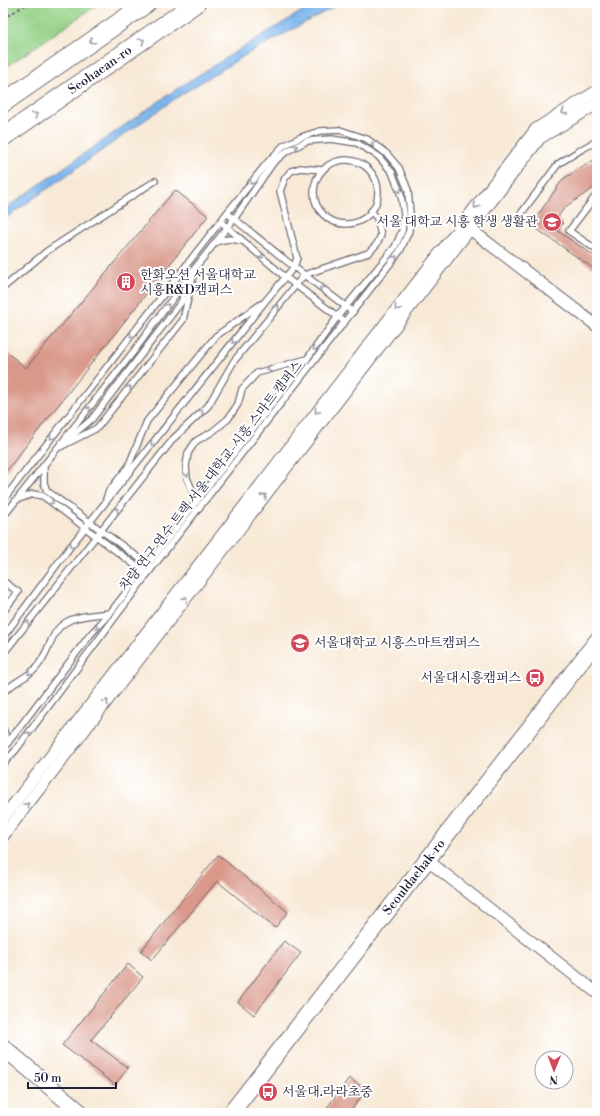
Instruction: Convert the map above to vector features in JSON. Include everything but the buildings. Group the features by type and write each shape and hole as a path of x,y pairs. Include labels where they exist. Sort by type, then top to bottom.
{"main road":[{"path":"3,102 147,3"},
{"name":"Seohaean-ro","path":"3,137 196,3"}],"street":[{"path":"3,836 408,308 536,129 597,92"},
{"path":"3,818 467,225 540,138 597,104"},
{"path":"467,225 597,326"},
{"name":"Seouldaehak-ro","path":"231,1113 597,641"},
{"path":"427,860 597,993"},
{"path":"3,1047 81,1113"}],"lane":[{"name":"차량 연구 연수 트랙 서울 대학교-시흥 스마트 캠퍼스","path":"3,500 227,213 267,163 283,146 301,137 320,131 340,130 367,139 387,154 398,168 408,190 410,214 409,231 400,251 150,566 15,751 3,764"},
{"path":"3,517 44,465 58,448 134,351 195,268 234,219 273,163 287,151 307,141 331,139 358,143 378,156 392,172 401,195 404,214 402,231 395,246 338,316 307,359 196,501 150,566 47,490 44,483 44,465"},
{"path":"520,215 558,164 597,141"},
{"path":"348,160 358,162 367,167 374,176 378,196 368,215 359,221 349,224 339,223 329,219 321,212 316,203 314,192 315,182 322,170 327,165 337,161 348,160"},
{"path":"3,637 85,528 294,267 297,258 280,191 285,178 291,171 300,168 322,170"},
{"path":"3,288 47,251 155,181"},
{"path":"594,198 568,231 597,250"},
{"path":"3,654 174,438 208,406 234,361 304,275 368,253 377,244 381,235 377,218 371,211"},
{"path":"227,213 353,312"},
{"path":"220,222 286,277 345,322"},
{"path":"215,242 226,239 244,241"},
{"path":"58,448 96,428 183,320 195,268"},
{"path":"58,448 97,413 182,301 186,281"},
{"path":"105,504 109,491 128,467 147,421 216,336 267,299"},
{"path":"196,501 187,478 186,466 188,453 196,441 212,432 228,419 238,404 242,389 258,373 307,359"},
{"path":"3,749 90,636 145,573 43,496 33,494 16,501"},
{"path":"3,581 18,592 3,612"},
{"path":"3,693 7,688 34,670 42,661 59,626 72,618 110,613"},
{"path":"3,729 8,742"}],"path":[{"path":"3,19 28,3"}],"green space":[{"path":"3,3 100,3 3,69"}],"water":[{"path":"315,3 341,3 244,56 182,94 3,220 3,210 178,88"}],"place":[{"name":"서울 대학교 시흥 학생 생활관","path":"552,222"},
{"name":"한화오션 서울대학교 시흥R&D캠퍼스","path":"126,282"},
{"name":"서울대학교 시흥스마트캠퍼스","path":"300,643"},
{"name":"서울대시흥캠퍼스","path":"535,678"},
{"name":"서울대.라라초중","path":"268,1092"}]}
